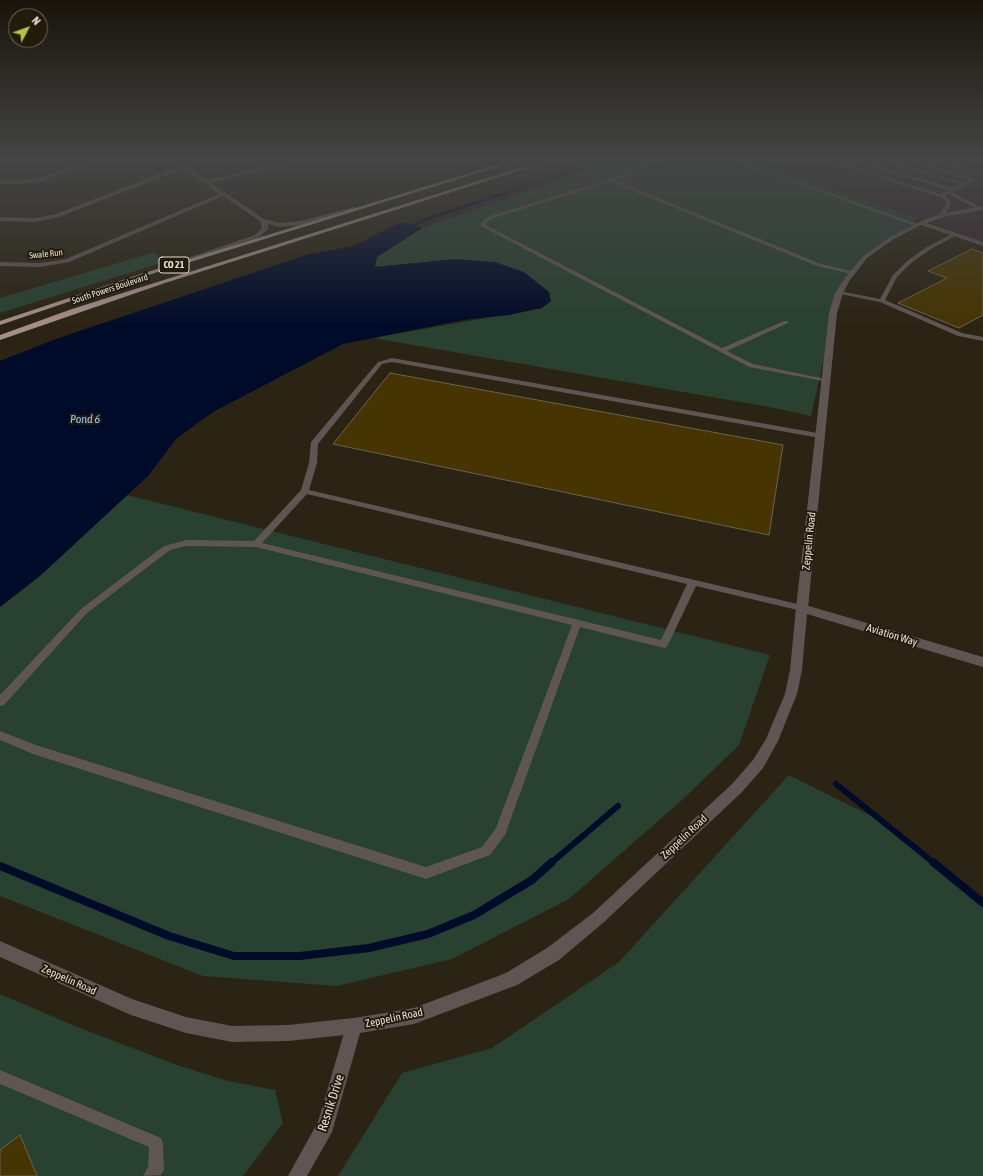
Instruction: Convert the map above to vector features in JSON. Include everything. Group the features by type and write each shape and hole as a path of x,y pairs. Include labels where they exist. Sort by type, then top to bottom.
{"highway":[{"name":"South Powers Boulevard","path":"0,323 158,270 335,216"},
{"name":"South Powers Boulevard","path":"0,338 163,282 373,216"}],"street":[{"path":"0,219 35,220 57,216"},
{"name":"Swale Run","path":"0,264 40,265 72,259 173,216"},
{"path":"256,216 262,220 280,225 300,223 327,216"},
{"name":"Zeppelin Road","path":"0,949 131,1007 186,1025 232,1034 288,1033 354,1026 414,1016 511,979 553,954 610,907 737,788 758,764 772,741 791,694 796,670 833,313 839,294 852,272 879,246 919,224 942,216"},
{"path":"158,270 257,236 265,229 265,225 262,220"},
{"path":"919,224 983,244"},
{"name":"Aviation Way","path":"802,608 983,662"},
{"name":"Resnik Drive","path":"297,1176 326,1126 354,1026"}],"lane":[{"path":"496,216 482,222 484,226 722,351 758,369 826,382"},
{"path":"699,216 819,265 852,272"},
{"path":"895,216 919,224"},
{"path":"882,301 895,276 909,262 929,248 954,235"},
{"path":"839,294 882,301 960,335 983,339"},
{"path":"722,351 786,322"},
{"path":"256,544 305,491 313,463 314,444 380,363 392,360 820,436"},
{"path":"305,491 802,608"},
{"path":"0,702 84,611 167,548 186,543 256,544 664,644 693,582"},
{"path":"0,734 33,749 426,873 486,851 501,831 577,623"},
{"path":"0,1077 156,1143 156,1170 151,1176"}],"shaded area":[{"path":"912,216 983,216 983,242"}],"green space":[{"path":"457,216 912,216 918,218 907,230 879,246 856,267 839,293 811,416 775,408 373,338 542,308 456,259 375,267 377,257 422,228"},
{"path":"155,252 164,262 0,313 0,298"},
{"path":"127,495 770,655 739,745 681,801 569,899 452,959 337,986 203,976 0,896 0,607 41,575"},
{"path":"789,775 885,823 983,904 983,1176 338,1176 402,1073 492,1048 619,962"},
{"path":"0,994 75,1026 174,1064 228,1081 275,1090 283,1123 243,1176 0,1176"}],"water":[{"name":"Pond 6","path":"401,222 422,228 377,257 375,267 456,259 495,262 524,272 549,292 551,301 542,308 509,315 464,320 343,344 213,412 177,438 148,476 41,575 0,607 0,361 56,339 306,255 353,246"}],"building":[{"path":"972,249 983,253 983,315 959,328 898,303 947,278 928,271"},
{"path":"390,373 783,445 769,535 333,444"},
{"path":"20,1135 37,1176 0,1176 0,1150"}],"waterway":[{"path":"407,228 436,216"},
{"path":"836,784 934,863"},
{"path":"551,863 618,806"},
{"path":"0,866 169,936 234,956 300,956 369,948 428,934 474,915 532,880 552,862"},
{"path":"933,862 983,903"}]}
